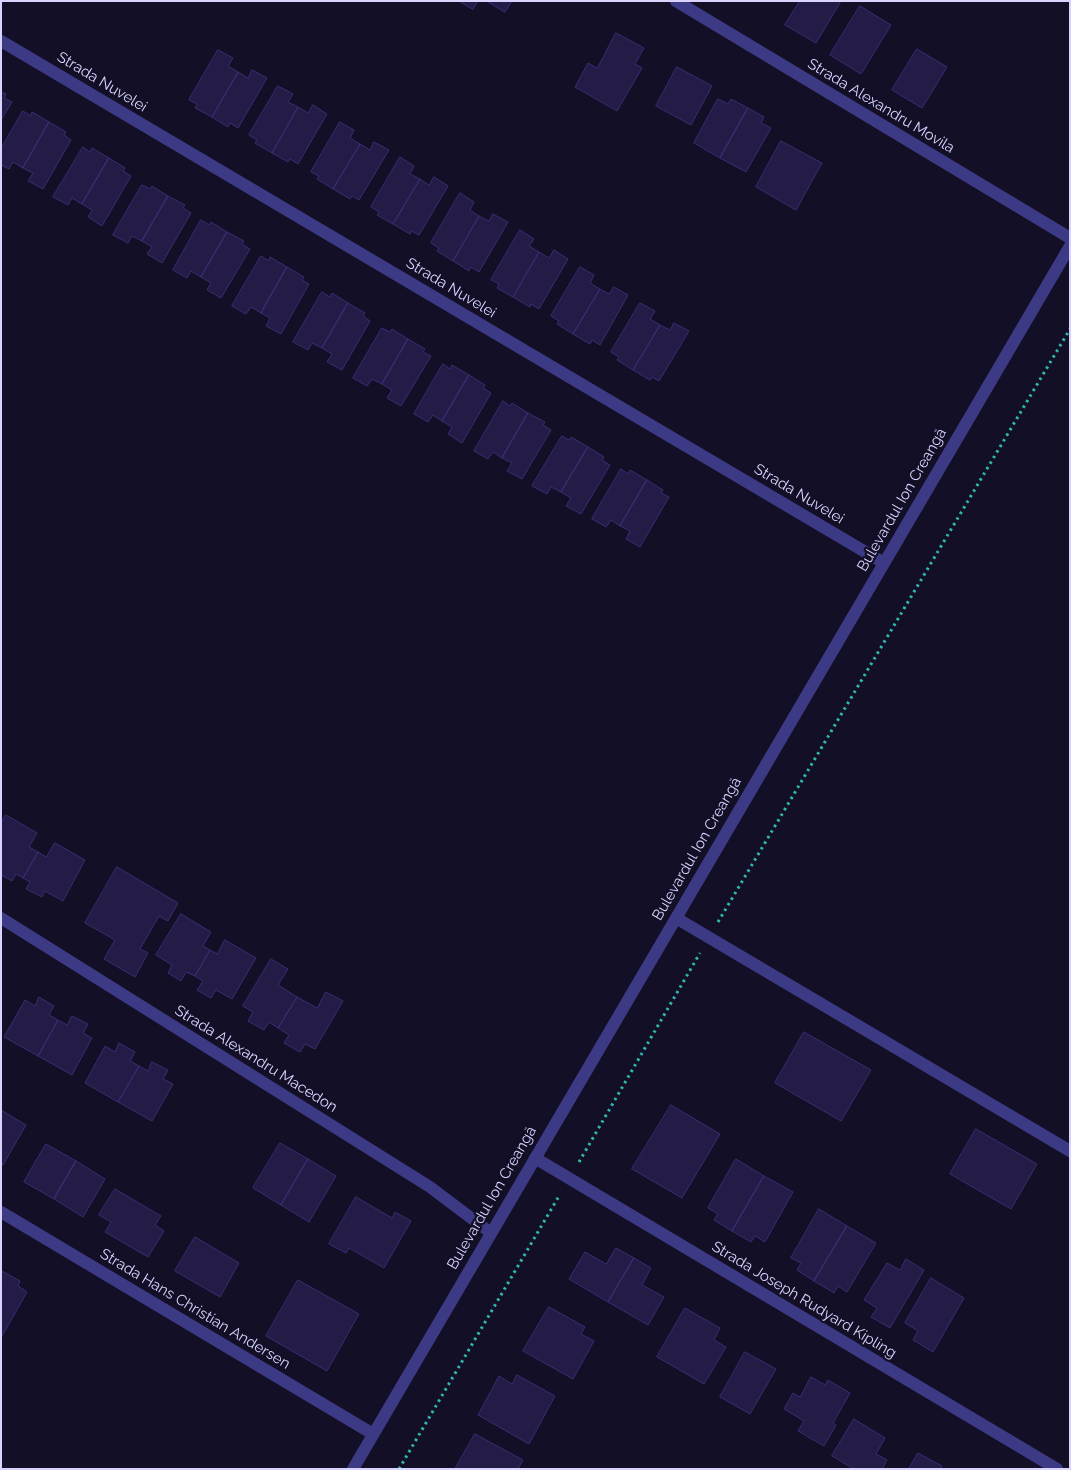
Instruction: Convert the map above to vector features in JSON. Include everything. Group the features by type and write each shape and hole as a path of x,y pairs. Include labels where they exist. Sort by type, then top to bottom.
{"street":[{"name":"Strada Alexandru Movila","path":"676,1 1070,238"},
{"name":"Strada Nuvelei","path":"1,41 884,563"},
{"name":"Bulevardul Ion Creangă","path":"353,1469 1070,246"},
{"name":"Strada Alexandru Macedon","path":"1,918 430,1187 491,1233"},
{"path":"676,918 1070,1151"},
{"name":"Strada Joseph Rudyard Kipling","path":"535,1158 1057,1469"},
{"name":"Strada Hans Christian Andersen","path":"1,1212 373,1434"}],"path":[{"path":"399,1469 709,937 1070,329"}],"building":[{"path":"459,1 478,1 473,9"},
{"path":"487,1 512,1 505,12"},
{"path":"800,1 841,1 816,43 785,25"},
{"path":"860,6 891,25 861,74 830,55"},
{"path":"616,33 644,48 635,64 642,68 617,111 575,87 588,63 597,68"},
{"path":"917,49 947,67 922,108 892,90"},
{"path":"218,50 233,58 228,66 238,72 212,117 195,108 197,104 189,100"},
{"path":"677,67 712,86 691,125 656,106"},
{"path":"252,70 267,78 238,128 230,123 228,127 212,117 238,72 248,78"},
{"path":"278,86 293,94 288,102 298,107 272,153 255,143 257,140 249,135"},
{"path":"1,92 6,94 4,98 12,102 1,120"},
{"path":"718,99 728,104 731,99 748,108 720,158 694,143"},
{"path":"313,105 327,114 298,164 290,159 288,162 272,153 298,107 308,113"},
{"path":"748,108 764,117 761,123 771,128 746,172 720,158"},
{"path":"23,111 31,116 32,112 49,122 23,168 13,162 9,169 1,165 1,149"},
{"path":"49,122 66,132 64,135 71,140 43,189 28,181 33,173 23,168"},
{"path":"340,122 354,130 350,138 360,144 333,189 317,179 319,176 311,172"},
{"path":"781,141 822,163 796,210 756,187"},
{"path":"374,142 389,150 359,200 352,196 350,199 333,189 360,144 370,150"},
{"path":"83,147 90,152 92,148 109,158 82,204 72,198 68,205 53,197"},
{"path":"400,157 414,166 410,174 420,179 393,224 377,215 379,212 371,207"},
{"path":"109,158 125,168 123,171 131,176 102,226 88,217 92,210 82,204"},
{"path":"434,177 448,186 419,235 411,231 410,234 393,224 420,179 429,185"},
{"path":"142,185 150,189 152,186 168,196 142,241 132,236 128,243 113,235"},
{"path":"460,193 474,202 470,210 479,216 453,261 437,251 439,248 431,243"},
{"path":"168,196 185,205 183,208 191,213 162,263 147,254 152,247 142,241"},
{"path":"493,214 508,222 479,272 471,267 469,271 453,261 479,216 489,221"},
{"path":"201,220 209,225 211,222 227,232 201,277 191,271 187,278 173,270"},
{"path":"520,230 534,239 529,246 539,252 513,297 497,288 499,284 491,280"},
{"path":"227,232 244,241 242,244 250,249 221,298 207,290 211,283 201,277"},
{"path":"554,250 568,259 539,309 531,304 530,307 513,297 539,252 549,258"},
{"path":"261,256 269,261 270,257 287,267 261,313 251,307 246,314 232,306"},
{"path":"287,267 304,277 302,280 309,284 281,334 266,326 270,318 261,313"},
{"path":"580,267 594,275 590,283 600,289 573,334 557,324 559,321 551,316"},
{"path":"614,287 628,295 600,345 592,340 590,344 573,334 600,289 609,294"},
{"path":"322,292 330,297 332,293 348,303 322,348 312,343 308,350 293,342"},
{"path":"348,303 365,313 363,316 370,321 342,370 327,362 332,354 322,348"},
{"path":"640,303 655,311 650,319 660,325 633,370 617,360 619,357 611,352"},
{"path":"674,323 689,331 659,381 652,377 650,380 633,370 660,325 670,330"},
{"path":"382,328 390,332 392,329 408,339 382,384 372,379 367,386 353,378"},
{"path":"408,339 425,349 423,352 431,356 401,406 387,398 392,390 382,384"},
{"path":"443,364 450,369 452,365 469,375 442,421 433,415 428,422 414,414"},
{"path":"469,375 485,385 483,388 491,393 462,443 448,434 452,427 442,421"},
{"path":"503,401 510,406 512,403 528,413 502,458 493,452 488,459 474,451"},
{"path":"528,413 545,422 543,425 551,430 522,479 507,471 512,463 502,458"},
{"path":"562,436 569,440 571,437 588,447 561,492 551,487 547,494 532,486"},
{"path":"588,447 604,457 602,460 610,465 581,514 566,506 571,498 561,492"},
{"path":"621,469 628,474 630,470 647,480 620,526 611,520 606,527 592,519"},
{"path":"647,480 663,490 661,493 669,497 640,547 626,539 630,531 620,526"},
{"path":"6,815 37,833 29,847 38,852 23,878 16,874 12,881 1,875 1,823"},
{"path":"55,843 85,860 63,901 45,891 42,897 26,889 30,882 23,878 38,852 46,857"},
{"path":"117,867 178,903 168,921 159,916 140,949 148,953 135,977 104,959 115,940 85,923"},
{"path":"181,914 211,932 203,946 210,950 195,976 186,972 181,981 168,973 172,965 156,955"},
{"path":"225,940 256,958 232,999 216,990 211,998 197,990 203,981 195,976 210,950 217,954"},
{"path":"271,959 288,969 278,985 297,997 278,1028 269,1022 264,1030 248,1021 253,1012 243,1006"},
{"path":"326,992 343,1001 315,1049 305,1044 300,1052 284,1043 289,1035 278,1028 297,997 317,1008"},
{"path":"39,997 54,1006 49,1015 58,1020 38,1056 4,1037 25,1000 35,1006"},
{"path":"72,1016 88,1024 83,1033 92,1038 72,1075 38,1056 58,1020 67,1025"},
{"path":"804,1032 871,1070 841,1121 775,1083"},
{"path":"119,1043 135,1052 130,1061 139,1066 118,1102 85,1083 105,1046 115,1052"},
{"path":"152,1062 168,1070 163,1079 173,1084 152,1121 118,1102 139,1066 148,1071"},
{"path":"671,1105 720,1134 682,1198 632,1169"},
{"path":"1,1110 26,1125 3,1165 1,1164"},
{"path":"976,1129 1037,1164 1011,1209 950,1174"},
{"path":"280,1143 308,1159 281,1205 253,1188"},
{"path":"46,1144 76,1161 54,1199 24,1182"},
{"path":"308,1159 336,1176 309,1222 281,1205"},
{"path":"736,1159 764,1176 732,1231 714,1220 718,1214 708,1208"},
{"path":"76,1161 105,1179 83,1217 54,1199"},
{"path":"764,1176 793,1192 765,1242 755,1236 751,1242 732,1231"},
{"path":"115,1189 161,1216 155,1225 164,1231 148,1257 105,1232 111,1222 99,1215"},
{"path":"356,1197 392,1218 395,1212 411,1221 384,1268 349,1248 346,1253 329,1244"},
{"path":"819,1209 847,1226 814,1281 797,1270 801,1263 791,1258"},
{"path":"847,1226 876,1243 847,1292 838,1286 834,1293 814,1281"},
{"path":"195,1237 239,1263 220,1297 175,1271"},
{"path":"616,1248 634,1258 608,1302 569,1279 585,1252 606,1264"},
{"path":"634,1258 651,1268 642,1285 664,1297 648,1325 608,1302"},
{"path":"906,1259 924,1270 890,1328 871,1317 877,1308 864,1300 887,1263 900,1270"},
{"path":"2,1271 20,1281 18,1286 27,1292 1,1338"},
{"path":"931,1278 964,1298 933,1352 913,1340 918,1331 905,1323"},
{"path":"298,1280 359,1314 327,1371 266,1336"},
{"path":"549,1307 585,1327 581,1334 594,1341 573,1379 523,1351"},
{"path":"685,1308 720,1328 714,1340 726,1347 704,1384 657,1357"},
{"path":"745,1352 776,1369 750,1414 720,1397"},
{"path":"517,1375 555,1396 529,1444 478,1415 499,1376 512,1384"},
{"path":"811,1377 825,1385 828,1380 850,1393 833,1423 836,1425 824,1446 798,1431 804,1421 784,1409 793,1393 800,1397"},
{"path":"854,1419 885,1438 876,1454 887,1460 882,1469 854,1469 832,1456"},
{"path":"475,1434 523,1460 518,1469 455,1469"},
{"path":"918,1453 942,1466 940,1469 909,1469"}]}
